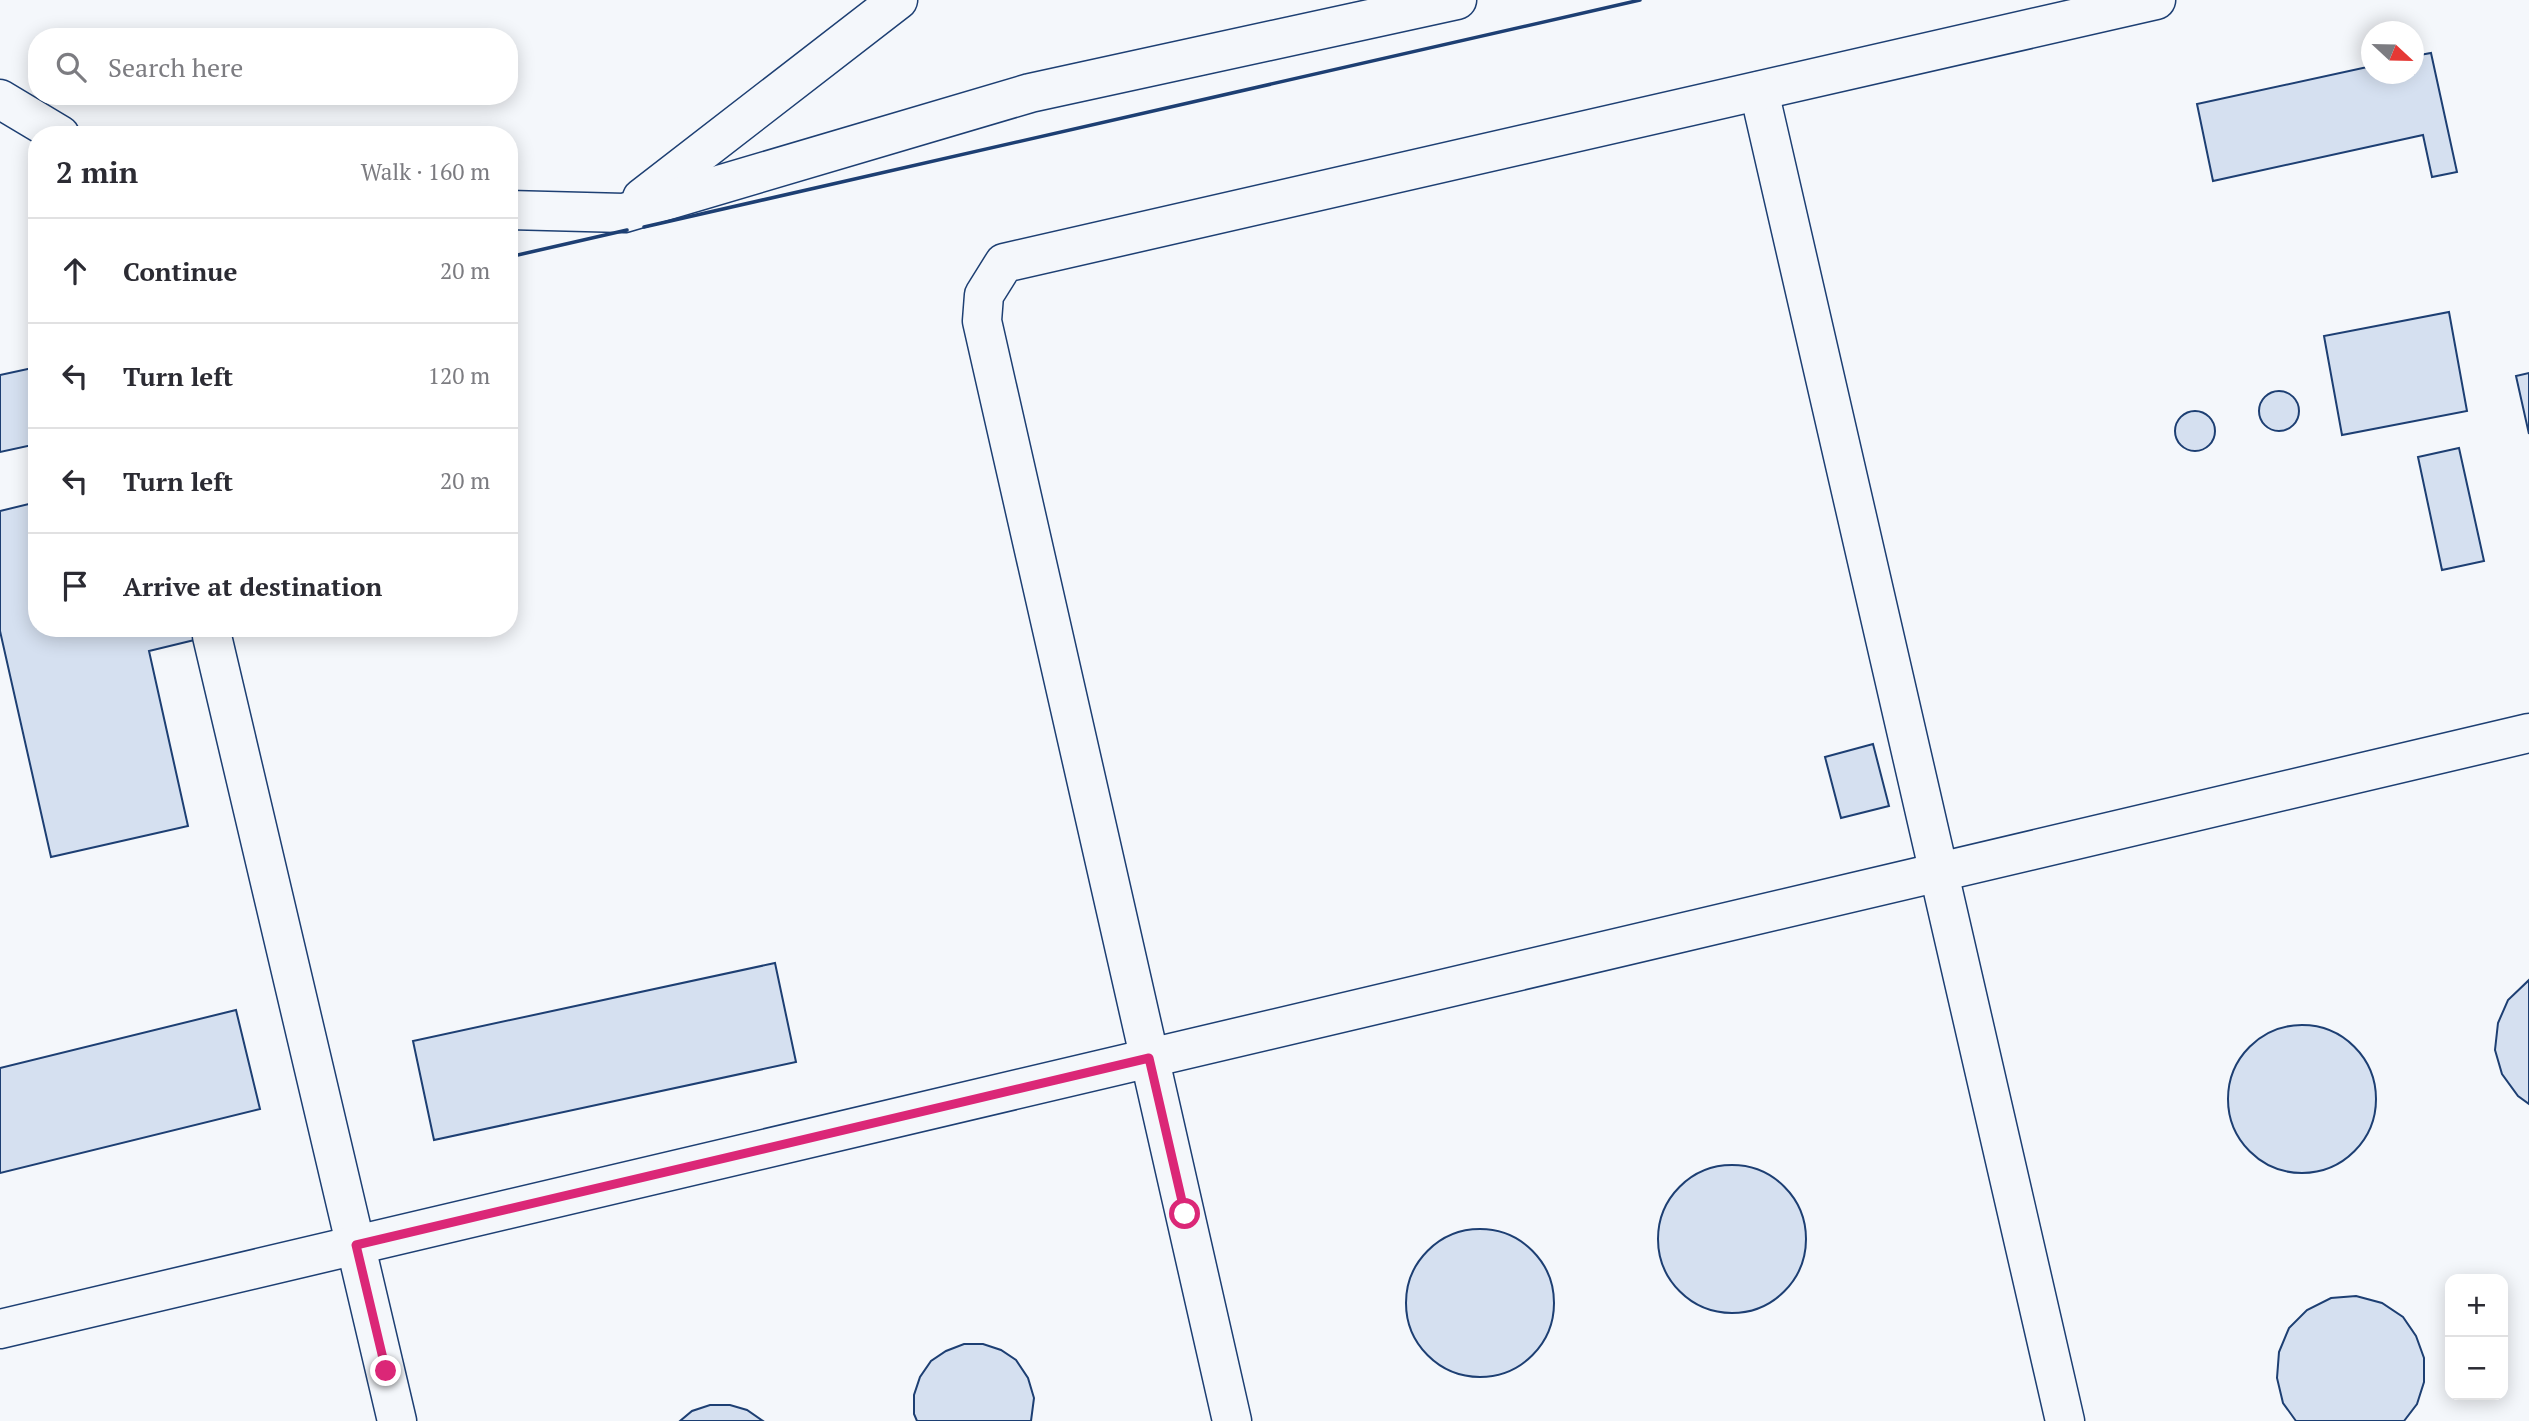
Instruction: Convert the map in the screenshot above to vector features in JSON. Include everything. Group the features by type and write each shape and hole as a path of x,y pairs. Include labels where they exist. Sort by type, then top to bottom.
{"street":[{"path":"624,212 898,0"},
{"path":"518,210 624,212 1030,93 1457,0"},
{"path":"1233,1421 982,321 984,295 1004,263 2156,0"},
{"path":"1759,91 2065,1421"},
{"path":"0,99 45,126"},
{"path":"212,637 397,1421"},
{"path":"0,1329 2529,733"}],"building":[{"path":"2431,53 2457,172 2432,177 2423,135 2213,181 2197,104 2361,68 2361,84 2424,84 2424,54"},
{"path":"2449,312 2467,411 2342,435 2324,336"},
{"path":"28,369 28,446 0,452 0,375"},
{"path":"2529,373 2529,434 2516,376"},
{"path":"2279,391 2287,392 2293,397 2298,403 2298,419 2293,425 2287,430 2279,431 2271,430 2265,425 2260,419 2259,411 2260,403 2265,397 2271,392"},
{"path":"2195,411 2203,412 2209,417 2214,423 2214,439 2209,445 2203,450 2195,451 2187,450 2181,445 2176,439 2175,431 2176,423 2181,417 2187,412"},
{"path":"2459,448 2484,561 2442,570 2418,457"},
{"path":"28,504 28,637 207,637 149,651 188,826 51,857 0,631 0,511"},
{"path":"1873,744 1889,806 1841,818 1825,757"},
{"path":"775,963 796,1062 434,1140 413,1041"},
{"path":"2529,980 2529,1104 2518,1096 2502,1074 2495,1050 2498,1023 2508,1000"},
{"path":"236,1010 260,1109 0,1173 0,1068"},
{"path":"2302,1025 2330,1031 2354,1047 2370,1071 2376,1099 2370,1127 2354,1151 2330,1167 2302,1173 2274,1167 2250,1151 2234,1127 2228,1099 2234,1071 2250,1047 2274,1031"},
{"path":"1732,1165 1760,1171 1784,1187 1800,1211 1806,1239 1800,1267 1784,1291 1760,1307 1732,1313 1704,1307 1680,1291 1664,1267 1658,1239 1664,1211 1680,1187 1704,1171"},
{"path":"1480,1229 1508,1235 1521,1241 1532,1251 1542,1262 1548,1275 1554,1303 1548,1331 1542,1344 1532,1355 1521,1365 1508,1371 1480,1377 1452,1371 1439,1365 1428,1355 1418,1344 1412,1331 1406,1303 1412,1275 1418,1262 1428,1251 1439,1241 1452,1235"},
{"path":"2356,1296 2382,1303 2403,1317 2416,1336 2424,1358 2424,1382 2417,1404 2404,1421 2296,1421 2283,1403 2277,1378 2279,1352 2289,1328 2307,1310 2331,1298"},
{"path":"964,1344 983,1344 1001,1350 1016,1360 1028,1378 1034,1398 1031,1421 917,1421 914,1414 914,1395 920,1377 931,1361"},
{"path":"710,1405 730,1405 747,1410 763,1421 680,1421 692,1411"}],"wall":[{"path":"644,227 1640,0"},
{"path":"518,255 627,230"}],"route":[{"path":"386,1371 356,1245 1149,1058 1185,1214"}]}
